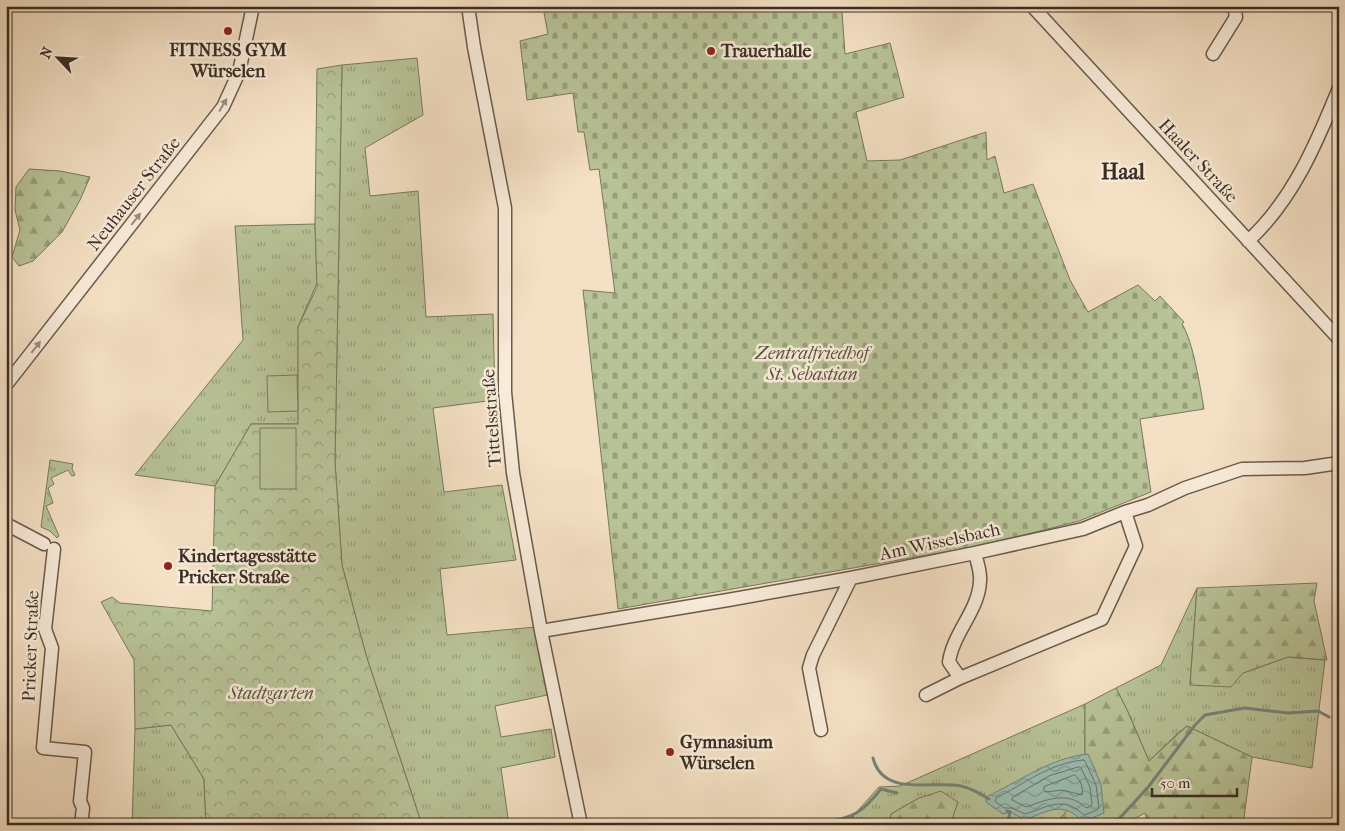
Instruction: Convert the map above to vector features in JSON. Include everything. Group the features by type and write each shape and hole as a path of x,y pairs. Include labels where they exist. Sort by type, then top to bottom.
{"street":[{"name":"Neuhauser Straße","path":"6,386 223,107 239,72 253,6"},
{"name":"Tittelsstraße","path":"468,6 505,208 505,392 513,473 541,631 581,825"},
{"name":"Haaler Straße","path":"1032,6 1339,339"},
{"path":"1213,54 1236,17 1234,6"},
{"path":"1248,241 1276,209 1309,157 1322,132 1339,88"},
{"name":"Am Wisselsbach","path":"541,631 728,600 975,554 1083,529 1185,488 1242,469 1305,468 1339,463"},
{"path":"926,695 960,678 1102,619 1136,546 1125,512"},
{"name":"Pricker Straße","path":"6,524 49,547 45,629 52,648 43,748 85,752 80,800 83,808 81,825"},
{"path":"960,678 949,662 950,650 978,596 980,579 975,554"},
{"path":"821,730 809,668 813,655 851,578"}],"green space":[{"name":"Zentralfriedhof St. Sebastian","path":"570,6 825,6 842,12 845,54 890,43 904,97 856,112 867,161 900,160 986,132 987,160 995,156 1004,193 1033,184 1070,280 1088,312 1138,285 1155,301 1160,296 1184,322 1182,324 1193,352 1204,409 1140,419 1151,492 1079,521 1020,536 956,550 618,609 583,290 615,293 599,169 590,170 584,132 578,132 573,93 527,100 520,41 548,34 544,13"},
{"path":"417,58 423,115 365,148 370,196 418,191 426,317 493,314 495,400 433,408 444,492 502,485 516,560 440,569 447,635 536,627 547,695 495,706 501,737 551,729 555,757 501,768 509,825 422,825 366,655 342,565 335,462 342,65"},
{"name":"Stadtgarten","path":"342,65 335,462 342,565 366,655 422,825 206,825 204,779 171,725 135,729 134,660 101,602 112,597 120,603 212,611 215,486 251,424 298,424 298,327 317,287 315,224 317,69"},
{"path":"29,169 60,171 90,177 80,200 62,232 33,261 19,266 12,257 20,230 15,210 16,187"},
{"path":"315,224 317,283 298,327 298,424 251,424 215,486 135,475 243,340 235,226"},
{"path":"297,375 298,411 268,412 267,376"},
{"path":"260,428 296,428 296,489 260,489"},
{"path":"50,460 73,464 72,469 75,475 72,476 68,470 51,478 54,484 48,488 53,503 46,506 59,536 57,538 50,531 41,527"},
{"path":"1317,583 1314,601 1327,660 1288,657 1243,673 1231,687 1190,685 1197,588"},
{"path":"1197,588 1190,685 1243,673 1288,657 1325,660 1312,768 1252,757 1187,726 1149,761 1116,688 1161,665"},
{"path":"1116,688 1149,761 1187,726 1252,757 1243,825 1148,825 1145,813 1123,825 1050,825 1062,817 1088,782 1085,757 1085,704"},
{"path":"1085,704 1085,757 1088,782 1062,817 1050,825 950,825 958,802 919,798 891,814 889,825 845,825 879,787 900,786"},
{"path":"171,725 204,779 206,825 132,825 135,729"},
{"path":"941,791 958,802 950,825 889,825 891,814 919,798"},
{"path":"854,816 845,825 803,825"}],"water":[{"path":"1088,754 1101,784 1104,813 1082,822 1069,811 1055,809 1025,820 1010,812 1003,814 986,802 986,797 1048,765 1074,756"}],"waterway":[{"path":"1109,825 1113,820 1119,819 1149,786 1195,725 1205,715 1245,708 1288,713 1318,711 1329,717"},
{"path":"873,758 879,770 887,778 898,783 961,786 989,799"},
{"path":"824,823 843,819 857,813 881,789 897,793"},
{"path":"1007,811 1010,812 1007,825"}],"place":[{"name":"FITNESS GYM Würselen","path":"228,31"},
{"name":"Trauerhalle","path":"711,51"},
{"name":"Kindertagesstätte Pricker Straße","path":"168,566"},
{"name":"Gymnasium Würselen","path":"670,752"}],"district":[{"name":"Haal","path":"1123,172"}]}
